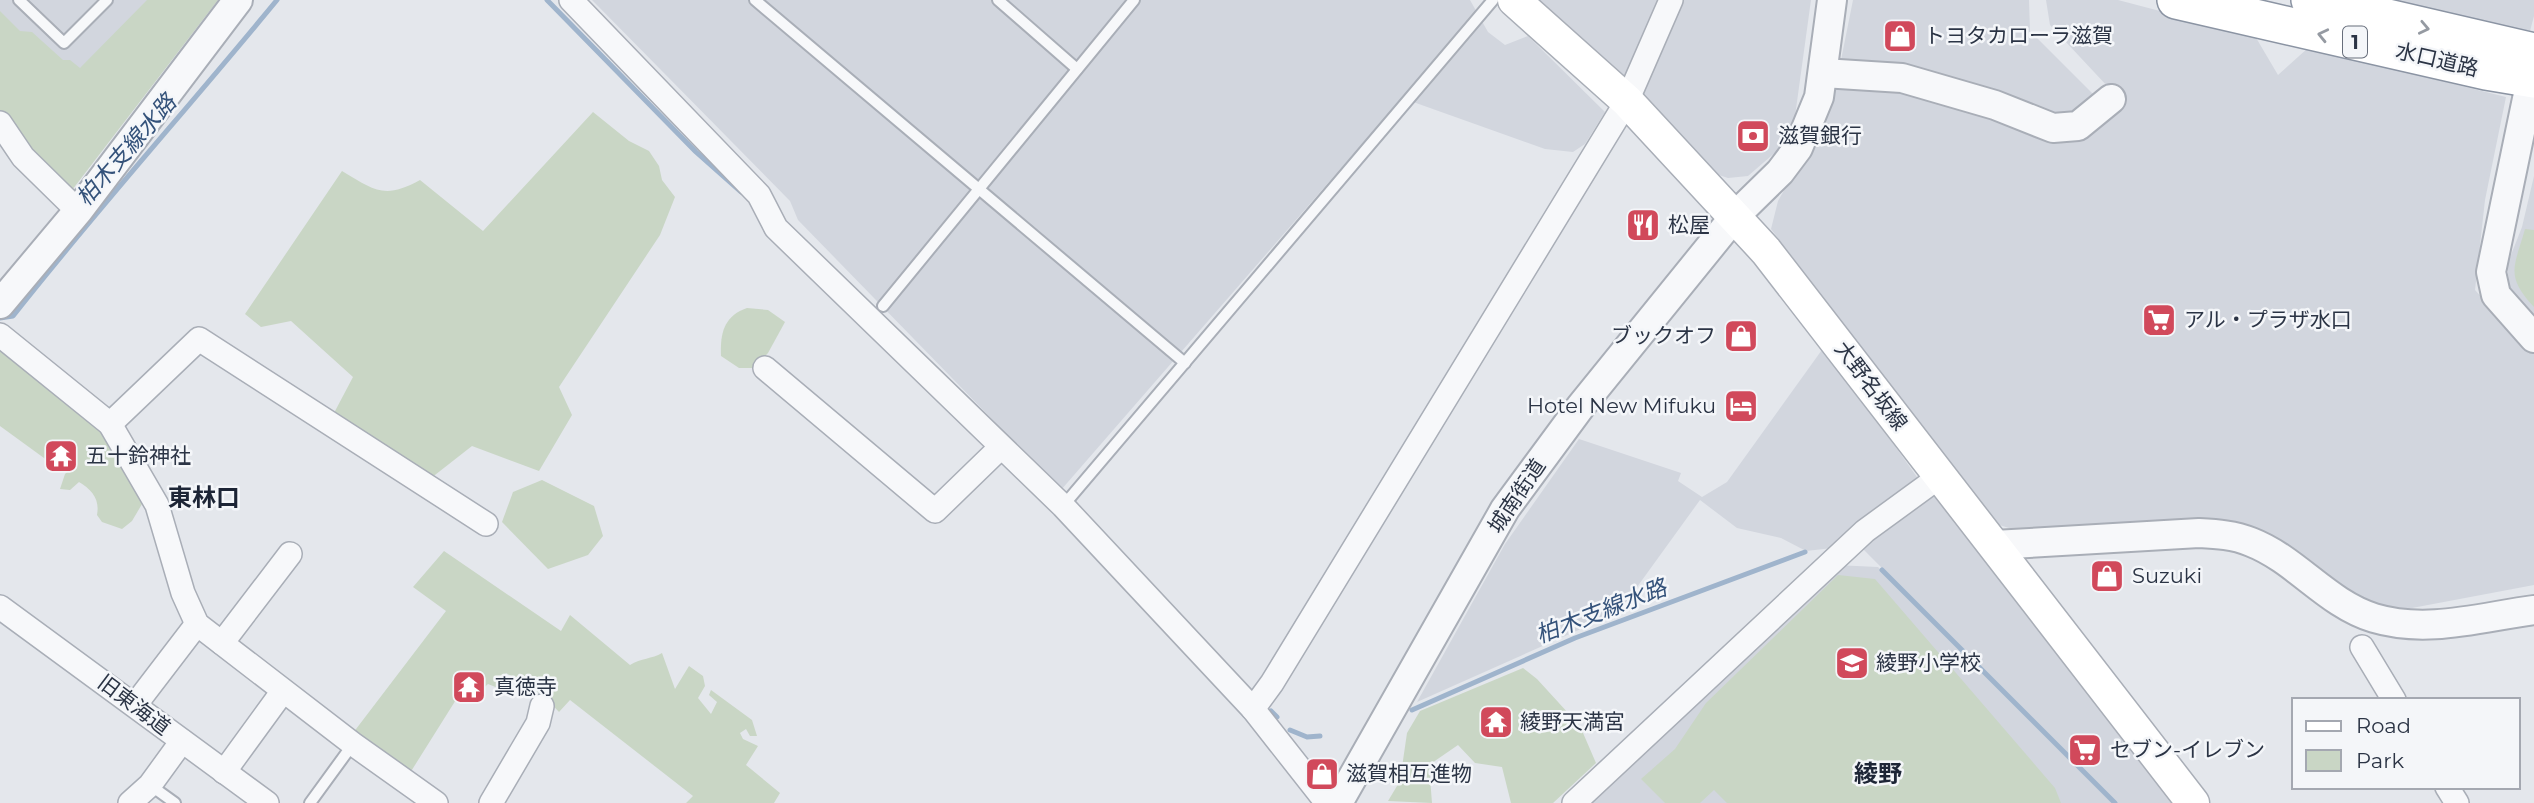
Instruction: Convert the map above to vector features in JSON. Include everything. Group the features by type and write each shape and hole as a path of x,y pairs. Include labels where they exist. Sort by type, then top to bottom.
{"highway":[{"name":"水口道路","path":"2176,0 2486,71 2533,69"},
{"name":"水口道路","path":"2310,0 2533,69"}],"main road":[{"name":"大野名坂線","path":"1514,0 1627,101 1735,216 1841,345 1938,477 1994,545 2193,803"}],"street":[{"path":"0,304 78,211 238,0"},
{"path":"571,0 759,195 776,228 1063,506 1253,709 1327,803"},
{"path":"1253,709 1272,683 1627,101 1671,0"},
{"name":"城南街道","path":"1338,803 1505,509 1581,406 1735,216 1780,172 1798,148 1811,122 1823,73 1832,0"},
{"path":"2533,69 2491,272 2496,295 2534,338"},
{"path":"1823,73 1902,78 1995,105 2053,128 2078,126 2111,99"},
{"path":"0,123 23,157 78,211"},
{"path":"0,335 110,424 157,505 183,593 197,624 431,802"},
{"path":"110,424 199,339 486,524"},
{"path":"765,368 935,511 1001,447"},
{"path":"1574,803 1866,531 1938,477"},
{"path":"1994,545 2199,533 2224,534 2254,542 2340,604 2394,623 2431,626 2534,610"},
{"path":"222,643 290,554"},
{"name":"旧東海道","path":"0,607 267,803"},
{"path":"135,705 197,624"},
{"path":"2362,647 2393,698"},
{"path":"224,772 283,691"},
{"path":"491,803 538,723 542,706"},
{"path":"130,803 150,785 182,741"}],"lane":[{"path":"19,0 64,43 107,0"},
{"path":"755,0 1185,363"},
{"path":"998,0 1077,69"},
{"path":"883,306 1134,0"},
{"path":"1063,506 1493,0"},
{"path":"310,803 353,744"},
{"path":"150,785 175,803"}],"shaded area":[{"path":"0,0 218,0 0,110"},
{"path":"592,0 1470,0 1488,32 1505,45 1528,36 1605,112 1585,144 1573,152 1545,149 1402,98 1061,490 798,220 790,201"},
{"path":"1524,0 1811,0 1792,138 1748,176 1728,178 1716,174 1640,93"},
{"path":"1853,0 2029,0 2030,31 2096,97 2066,120 1841,60"},
{"path":"2046,0 2118,0 2255,36 2278,75 2308,48 2506,97 2485,200 2475,290 2534,354 2534,585 2396,611 2362,603 2277,542 2022,532 1996,524 1771,229 1778,201 1809,146 1832,88 1840,82 1902,89 2079,140 2124,104 2050,25"},
{"path":"2392,0 2534,0 2534,16 2530,31"},
{"path":"2534,176 2534,314 2510,292 2507,265 2522,227"},
{"path":"1824,347 1917,477 1841,547 1806,551 1781,538 1737,528 1700,500 1619,612 1417,702 1505,544 1579,439 1681,473 1678,481 1702,497 1727,482"},
{"path":"1934,489 2173,798 2172,803 2116,803 1860,546"},
{"name":"綾野小学校","path":"1835,565 1878,567 2112,803 1584,803"}],"green space":[{"path":"147,0 218,0 69,194 29,152 0,110 0,11 20,31 32,32 63,60 70,60 80,68"},
{"path":"593,112 629,141 649,151 659,166 662,180 675,197 660,235 559,387 572,415 539,471 472,446 426,482 334,413 353,377 291,321 261,327 245,314 342,171 379,190 397,190 420,180 483,231"},
{"path":"2525,229 2534,230 2534,307 2519,287 2514,271"},
{"path":"747,308 768,310 785,322 768,353 754,368 739,368 721,356 721,340 728,321"},
{"name":"五十鈴神社","path":"0,340 101,426 145,499 132,521 122,529 102,522 97,515 94,496 79,482 70,490 60,489 65,474 74,466 67,461 55,466 0,426"},
{"path":"542,480 594,506 603,536 588,555 548,569 502,522 513,492"},
{"path":"444,551 561,631 570,615 630,665 662,653 675,689 689,666 703,676 705,686 698,698 711,714 717,702 709,695 711,690 752,720 757,736 750,736 746,729 740,733 743,739 758,746 746,765 780,793 774,803 686,803 693,796 570,700 559,712 544,696 506,673 498,688 488,684 477,694 464,687 410,773 353,733 446,611 413,587"},
{"name":"綾野小学校","path":"1838,575 1875,579 2055,788 2061,803 1727,803 1714,790 1700,803 1665,803 1641,779 1675,749 1706,703"},
{"name":"綾野天満宮","path":"1523,668 1537,679 1580,726 1596,763 1553,803 1511,803 1502,767 1475,763 1458,745 1429,765 1432,803 1388,801 1400,781 1407,733 1420,711"}],"waterway":[{"name":"柏木支線水路","path":"0,318 13,316 277,0"},
{"name":"柏木支線水路","path":"547,0 696,152 741,192"},
{"name":"柏木支線水路","path":"1412,710 1575,638 1805,552"},
{"path":"1882,570 2115,803"},
{"name":"柏木支線水路","path":"1271,711 1277,717"},
{"path":"1290,730 1307,737 1320,736"}],"place":[{"name":"トヨタカローラ滋賀","path":"1900,36"},
{"name":"滋賀銀行","path":"1753,136"},
{"name":"松屋","path":"1643,225"},
{"name":"アル・プラザ水口","path":"2159,320"},
{"name":"ブックオフ","path":"1741,336"},
{"name":"Hotel New Mifuku","path":"1741,406"},
{"name":"五十鈴神社","path":"61,456"},
{"name":"Suzuki","path":"2107,576"},
{"name":"綾野小学校","path":"1852,663"},
{"name":"真徳寺","path":"469,687"},
{"name":"綾野天満宮","path":"1496,722"},
{"name":"セブン-イレブン","path":"2085,750"},
{"name":"滋賀相互進物","path":"1322,774"}],"district":[{"name":"東林口","path":"204,498"},
{"name":"綾野","path":"1878,774"}]}
